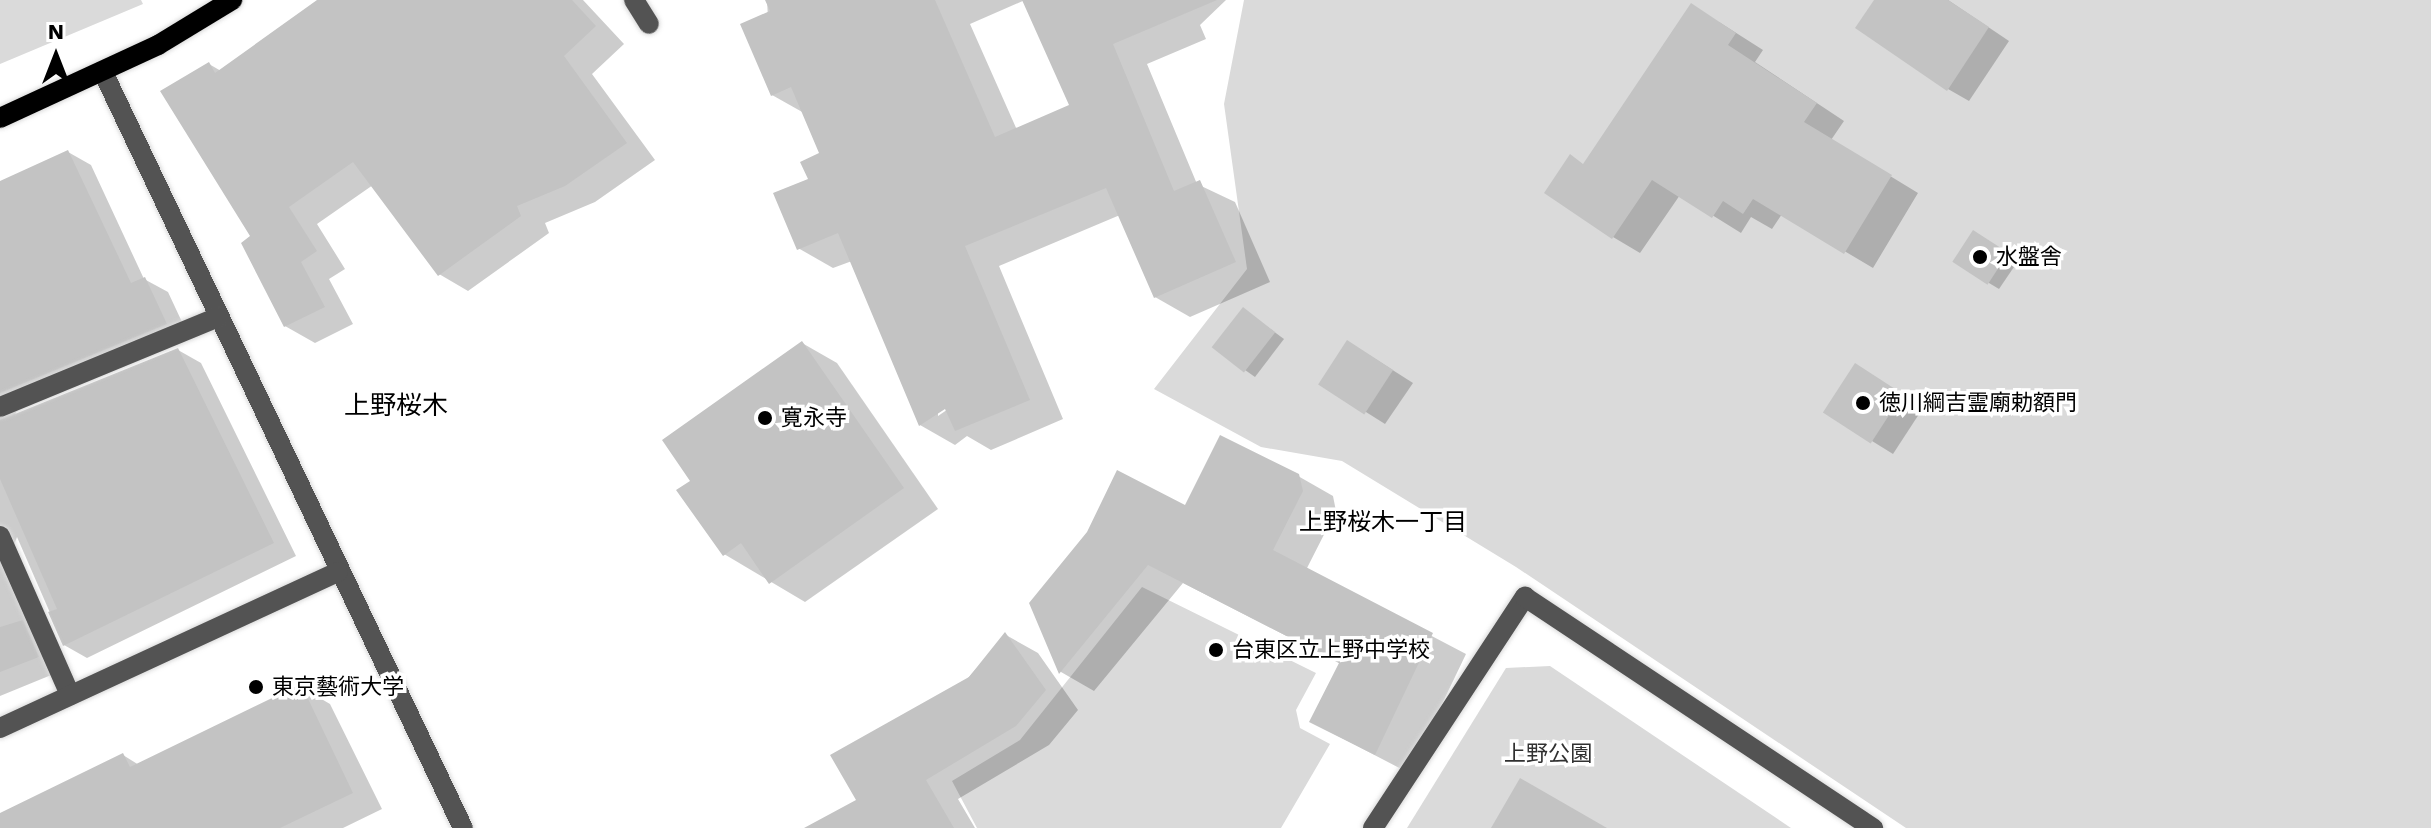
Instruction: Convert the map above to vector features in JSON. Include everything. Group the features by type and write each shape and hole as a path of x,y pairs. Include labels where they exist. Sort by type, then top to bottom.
{"main road":[{"path":"0,118 103,72 232,0"}],"street":[{"path":"634,0 649,24"},
{"path":"103,72 338,572 463,828"},
{"path":"0,407 218,317"},
{"path":"0,536 70,695"},
{"path":"0,728 338,572"},
{"path":"1373,828 1525,597 1873,828"}],"green space":[{"path":"0,0 141,0 143,4 0,64"},
{"path":"1244,0 2431,0 2431,828 1906,828 1516,567 1342,461 1261,447 1154,389 1247,269 1224,104"},
{"path":"1142,587 1316,673 1296,710 1300,728 1330,744 1281,828 977,828 952,781 1020,740"},
{"name":"上野公園","path":"1550,666 1791,828 1407,828 1506,668"}],"building":[{"path":"317,0 572,0 596,26 564,56 627,143 565,186 517,206 521,216 438,276 353,162 289,207 317,251 301,262 325,307 284,327 241,243 250,236 160,91 209,62 215,73"},
{"path":"765,0 935,0 995,137 1069,105 1022,0 1217,0 1113,44 1174,191 1200,180 1236,262 1154,298 1106,188 965,246 1030,400 955,431 945,409 919,426 838,233 797,250 773,193 808,179 800,162 819,153 791,87 771,96 740,24 770,11"},
{"path":"1874,0 1948,0 1989,27 1947,91 1855,28"},
{"path":"1691,3 1736,33 1728,45 1817,103 1804,122 1892,175 1844,254 1753,199 1743,214 1723,201 1712,218 1652,180 1612,239 1544,193 1570,154 1583,164"},
{"path":"68,150 131,283 145,277 167,324 0,393 0,181"},
{"name":"水盤舎","path":"1973,230 2008,253 1988,285 1952,262"},
{"path":"1243,307 1275,332 1244,372 1212,347"},
{"path":"1347,340 1393,370 1364,414 1318,384"},
{"path":"802,341 904,488 769,584 741,543 723,556 676,490 690,481 662,440"},
{"path":"178,348 274,543 63,646 48,612 57,609 0,479 0,420"},
{"name":"徳川綱吉霊廟勅額門","path":"1855,363 1903,394 1871,444 1823,412"},
{"path":"1220,435 1299,474 1303,491 1273,550 1433,633 1375,755 1309,722 1339,663 1148,565 1059,674 1029,603 1087,532 1117,470 1185,505"},
{"path":"23,620 39,657 0,672 0,627"},
{"path":"1005,632 1046,690 1016,726 926,780 954,828 804,828 856,800 830,755 969,677"},
{"path":"301,684 353,793 280,828 0,828 0,813 123,753 130,767"},
{"path":"1520,778 1607,828 1491,828"}],"place":[{"name":"水盤舎","path":"1980,257"},
{"name":"徳川綱吉霊廟勅額門","path":"1863,403"},
{"name":"寛永寺","path":"765,418"},
{"name":"台東区立上野中学校","path":"1216,650"},
{"name":"東京藝術大学","path":"256,687"}],"district":[{"name":"上野桜木","path":"396,406"},
{"name":"上野桜木一丁目","path":"1383,523"}]}
